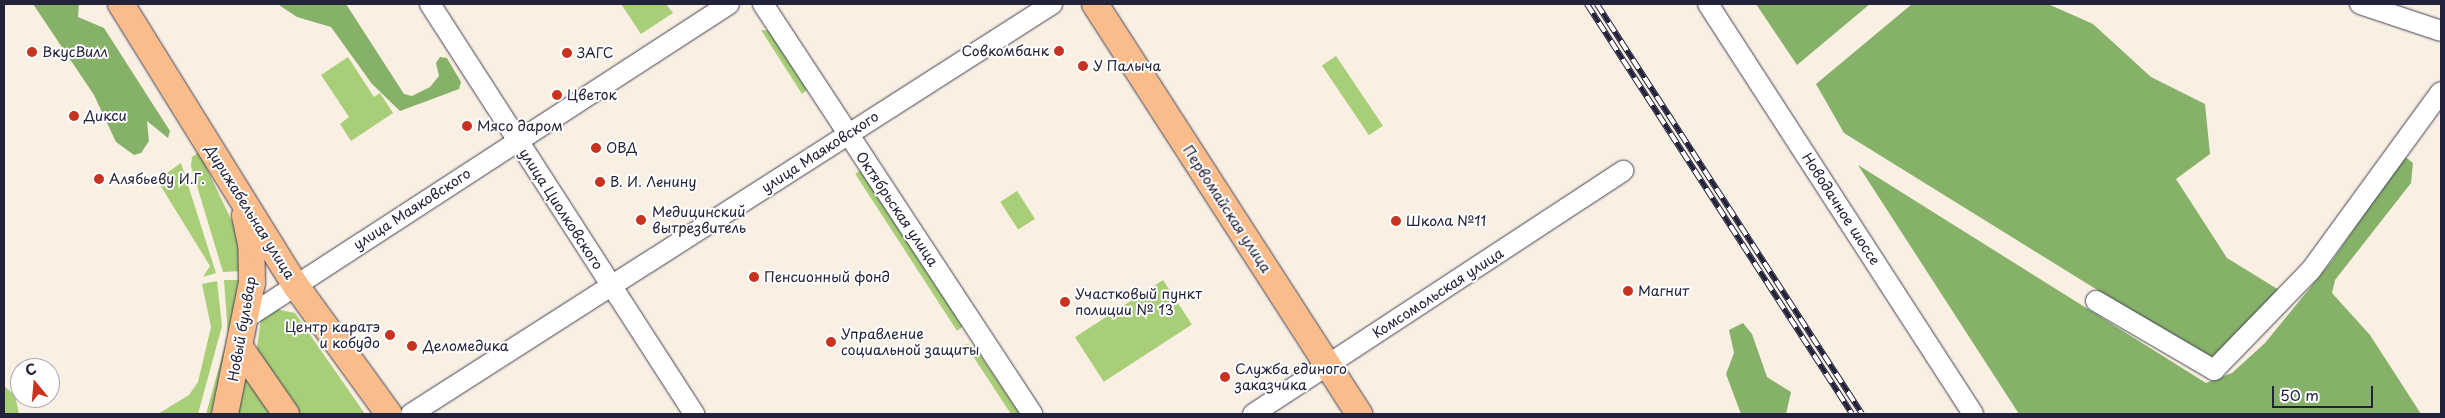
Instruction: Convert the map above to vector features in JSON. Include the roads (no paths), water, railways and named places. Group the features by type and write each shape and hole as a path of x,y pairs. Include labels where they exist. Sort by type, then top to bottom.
{"main road":[{"name":"Дирижабельная улица","path":"121,4 232,186 296,286 389,414"},
{"name":"Первомайская улица","path":"1095,4 1359,414"},
{"name":"Новый бульвар","path":"225,414 241,349 246,318 251,244 232,186"},
{"path":"241,349 286,414"}],"street":[{"name":"улица Циолковского","path":"430,4 694,414"},
{"name":"улица Маяковского","path":"246,318 729,4"},
{"name":"Октябрьская улица","path":"763,4 1032,414"},
{"name":"улица Маяковского","path":"411,414 1052,4"},
{"name":"Новодачное шоссе","path":"1708,4 1973,414"},
{"path":"2360,4 2441,31"},
{"path":"2096,301 2214,370 2311,270 2441,92"},
{"name":"Комсомольская улица","path":"1253,414 1623,171"}],"railway":[{"path":"1587,4 1852,414"},
{"path":"1597,4 1862,414"}],"place":[{"name":"Совкомбанк","path":"1059,51"},
{"name":"ВкусВилл","path":"32,52"},
{"name":"ЗАГС","path":"567,53"},
{"name":"У Палыча","path":"1083,66"},
{"name":"Цветок","path":"557,95"},
{"name":"Дикси","path":"74,116"},
{"name":"Мясо даром","path":"467,126"},
{"name":"ОВД","path":"596,148"},
{"name":"Алябьеву И.Г.","path":"99,179"},
{"name":"В. И. Ленину","path":"600,182"},
{"name":"Медицинский вытрезвитель","path":"641,220"},
{"name":"Школа №11","path":"1396,221"},
{"name":"Пенсионный фонд","path":"754,277"},
{"name":"Магнит","path":"1628,291"},
{"name":"Участковый пункт полиции № 13","path":"1065,302"},
{"name":"Центр каратэ и кобудо","path":"390,335"},
{"name":"Управление социальной защиты","path":"831,342"},
{"name":"Деломедика","path":"412,346"},
{"name":"Служба единого заказчика","path":"1225,377"}]}
